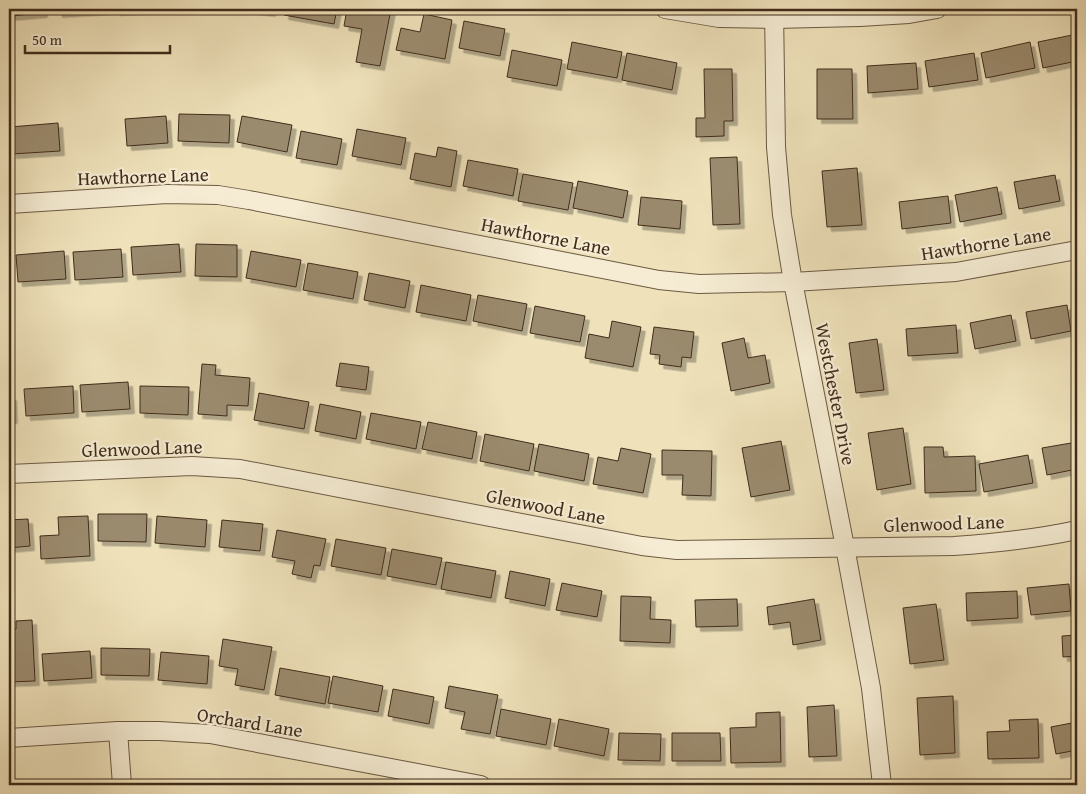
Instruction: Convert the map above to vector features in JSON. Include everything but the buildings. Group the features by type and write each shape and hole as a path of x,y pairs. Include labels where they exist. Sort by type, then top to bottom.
{"street":[{"path":"665,9 719,18 774,14 860,17 909,14 937,9"},
{"name":"Westchester Drive","path":"774,14 776,147 782,215 792,282 871,688 882,785"},
{"name":"Hawthorne Lane","path":"9,204 167,194 218,195 658,280 699,284 792,282 956,272 1077,250"},
{"name":"Glenwood Lane","path":"9,474 192,466 240,469 642,546 677,550 971,545 1044,537 1077,530"},
{"path":"118,731 122,785"},
{"name":"Orchard Lane","path":"9,738 118,731 210,734 481,785"}]}
